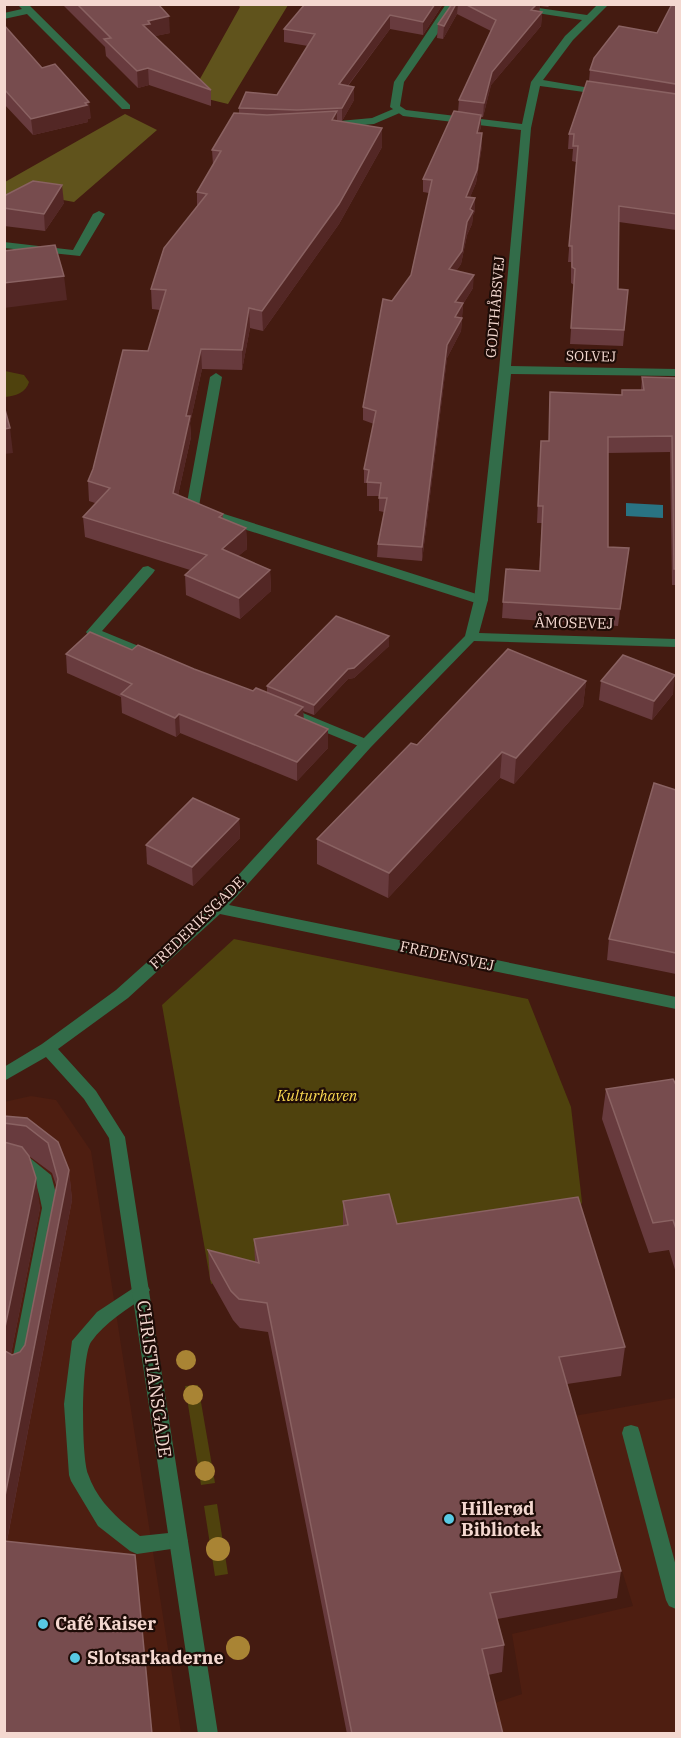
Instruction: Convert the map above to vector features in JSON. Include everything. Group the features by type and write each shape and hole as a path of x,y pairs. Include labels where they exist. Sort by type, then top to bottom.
{"street":[{"path":"453,4 399,82 393,103 403,113 526,128"},
{"path":"485,4 589,18"},
{"name":"GODTHÅBSVEJ","path":"471,637 481,600 505,370 526,128 537,82 552,59 604,4"},
{"path":"4,16 25,8 126,107"},
{"path":"537,82 609,94"},
{"path":"321,125 374,121 398,110"},
{"path":"4,245 76,254 99,214"},
{"name":"SOLVEJ","path":"505,370 676,372"},
{"path":"216,377 192,508 481,600"},
{"path":"148,570 93,632 169,663"},
{"name":"ÅMOSEVEJ","path":"471,637 676,643"},
{"name":"FREDERIKSGADE","path":"4,1074 48,1048 122,994 217,908 366,744 471,637"},
{"path":"268,704 366,744"},
{"name":"FREDENSVEJ","path":"217,908 676,1003"},
{"name":"CHRISTIANSGADE","path":"48,1048 90,1095 117,1137 208,1734"},
{"path":"4,1161 24,1163 45,1180 51,1208 18,1374"},
{"path":"141,1290 102,1317 81,1341 73,1404 78,1475 105,1520 137,1545 178,1542"},
{"path":"631,1433 676,1600"}],"shaded area":[{"path":"238,5 288,5 228,104 191,95 240,7"},
{"path":"125,114 157,130 74,202 30,194 5,212 5,182"},
{"path":"31,1096 56,1100 91,1151 181,1733 5,1734 4,1102"},
{"path":"675,1398 676,1733 503,1733 495,1703 522,1694 512,1634 633,1606 574,1416"}],"green space":[{"path":"5,371 24,375 29,382 23,391 5,397"},
{"name":"Kulturhaven","path":"234,939 528,999 571,1107 582,1202 574,1227 255,1268 211,1284 162,1005"},
{"path":"198,1385 215,1483 201,1485 185,1386"},
{"path":"217,1504 228,1574 215,1576 204,1506"}],"water":[{"path":"626,503 663,505 663,518 626,516"}],"building":[{"path":"77,4 158,4 169,16 148,21 150,24 143,25 211,90 148,68 137,71 104,39 111,38"},
{"path":"305,4 435,4 423,22 390,15 339,84 354,87 342,108 297,110 239,108 246,92 277,95 315,34 284,29"},
{"path":"452,4 456,4 444,26 438,24"},
{"path":"465,4 537,4 531,10 542,12 492,72 484,103 459,100 496,20"},
{"path":"672,4 676,4 676,84 590,70 594,58 619,26 657,33"},
{"path":"4,25 42,68 55,64 89,102 85,103 87,105 31,119 4,89"},
{"path":"587,81 676,94 676,214 619,206 618,289 628,290 624,330 571,328 575,269 572,267 572,246 569,246 578,146 573,146 574,134 569,134"},
{"path":"337,111 332,120 382,128 339,204 262,311 249,308 242,350 201,349 186,416 190,416 173,493 223,514 219,517 246,528 222,549 270,570 239,598 185,575 207,555 83,517 110,488 88,481 123,350 148,351 166,290 151,289 164,248 207,194 197,192 221,151 212,150 234,113 267,115"},
{"path":"454,111 481,115 477,133 482,133 477,170 466,197 475,198 470,209 473,211 467,222 462,251 449,269 474,275 455,302 463,303 455,317 462,318 447,345 422,547 378,544 387,498 379,498 381,483 367,482 369,470 364,469 376,411 363,407 383,299 392,301 411,275 432,180 423,179"},
{"path":"33,181 62,185 44,214 4,208 4,196"},
{"path":"55,245 64,276 4,283 4,251"},
{"path":"642,377 676,378 676,569 674,569 672,436 608,437 608,547 629,548 620,609 503,602 506,569 540,571 543,506 538,506 541,441 549,441 550,392 622,395 622,390 644,390"},
{"path":"4,406 10,428 4,429"},
{"path":"336,616 389,636 354,668 348,669 314,705 267,686"},
{"path":"90,632 132,650 138,645 194,669 253,691 256,688 303,707 295,715 328,729 297,762 179,714 175,718 121,694 132,684 66,654"},
{"path":"508,649 586,681 516,758 502,752 389,873 317,839 411,743 417,745"},
{"path":"623,655 675,675 654,701 601,681"},
{"path":"654,783 676,790 676,953 609,939"},
{"path":"193,798 239,819 192,867 146,845"},
{"path":"673,1079 676,1085 676,1229 673,1220 653,1223 606,1089"},
{"path":"4,1116 27,1118 58,1142 69,1170 4,1501 4,1350 12,1355 20,1352 25,1345 58,1179 48,1143 26,1126 4,1123"},
{"path":"4,1142 22,1147 29,1156 36,1178 4,1332"},
{"name":"Hillerød Bibliotek","path":"389,1194 397,1224 578,1197 625,1347 559,1357 621,1571 490,1593 504,1645 482,1649 503,1734 352,1734 267,1303 239,1299 231,1291 208,1250 259,1263 254,1239 348,1225 343,1201"},
{"name":"Slotsarkaderne","path":"4,1541 135,1555 152,1734 4,1734"}],"place":[{"name":"Hillerød Bibliotek","path":"449,1519"},
{"name":"Café Kaiser","path":"43,1624"},
{"name":"Slotsarkaderne","path":"75,1658"}]}
